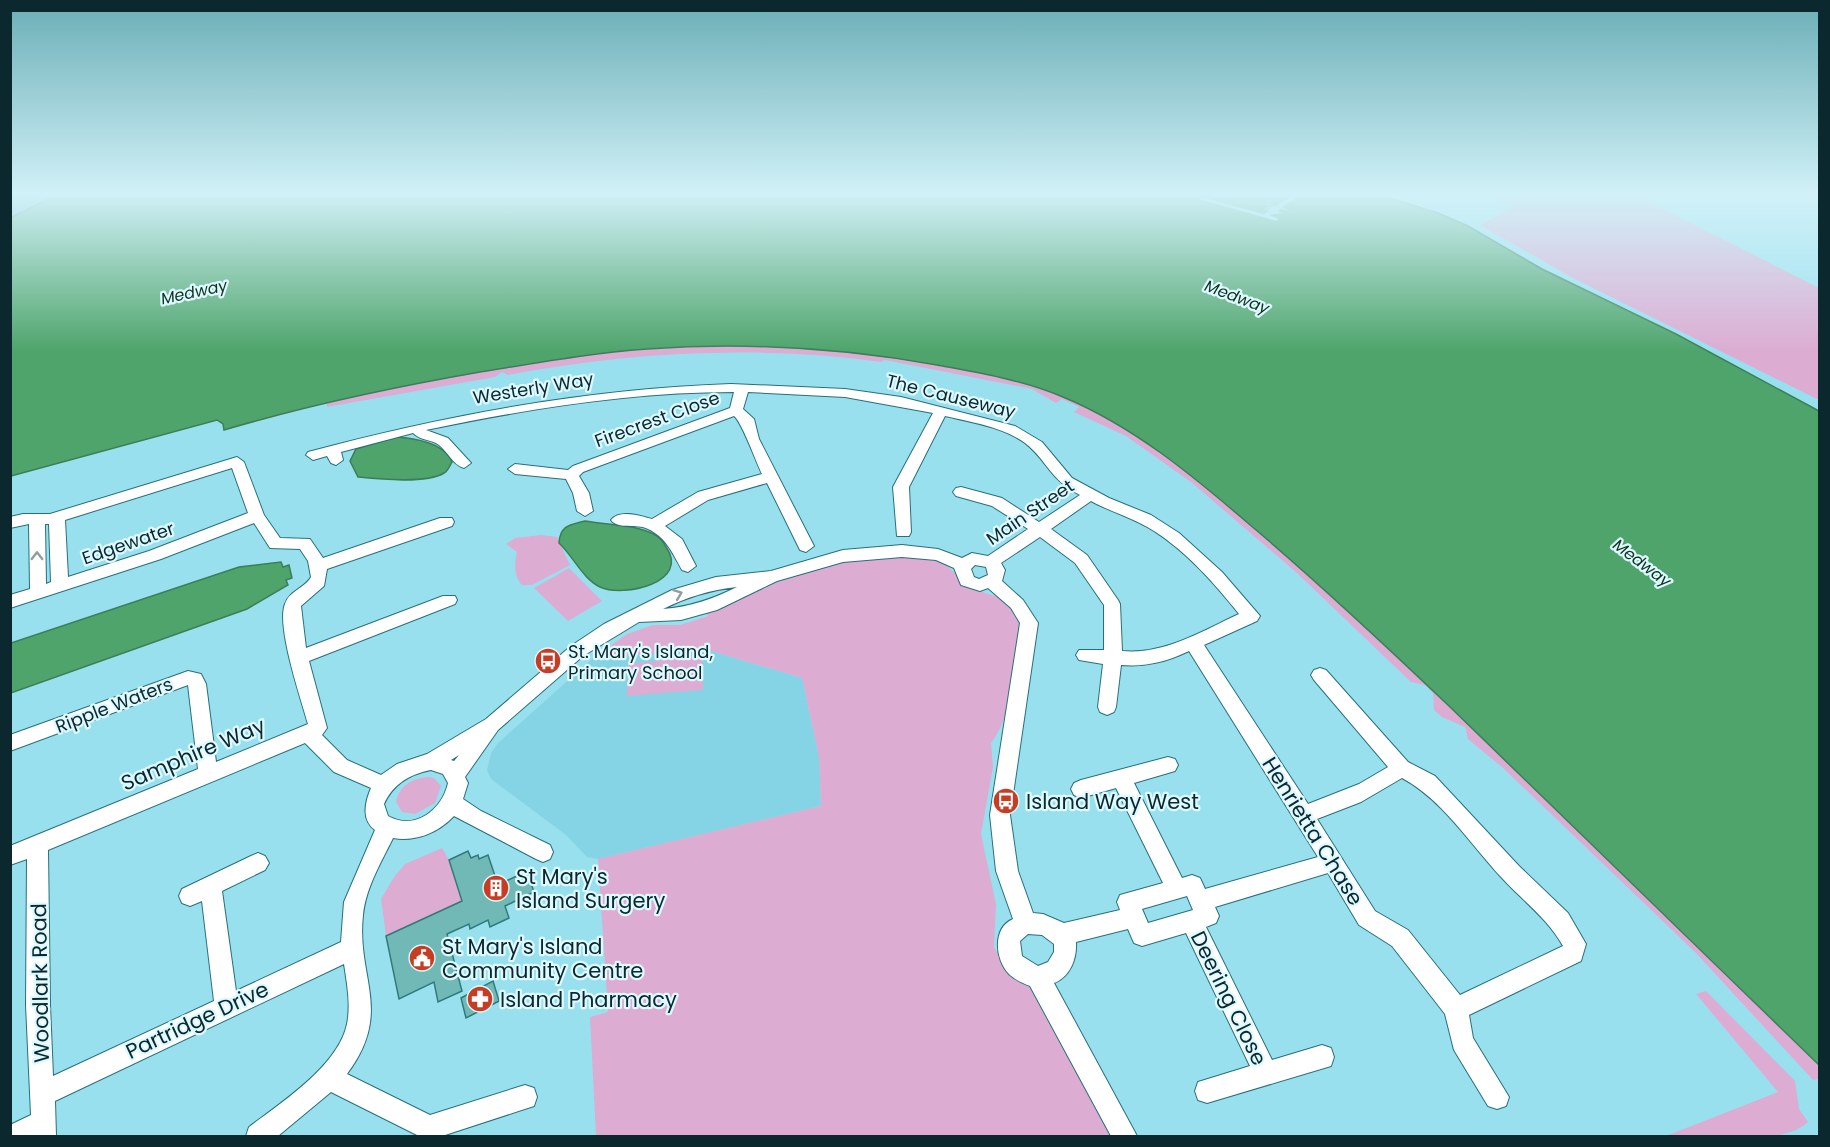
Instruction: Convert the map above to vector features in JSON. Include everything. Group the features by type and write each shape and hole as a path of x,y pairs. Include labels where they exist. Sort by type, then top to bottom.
{"street":[{"name":"The Causeway","path":"742,388 892,398 1008,429 1027,437 1040,447 1064,479 1114,508 1146,519 1190,550 1251,616 1193,643"},
{"name":"Firecrest Close","path":"571,475 589,465 736,410 742,388"},
{"name":"Westerly Way","path":"313,454 335,455 417,428 551,403 660,391 742,388"},
{"path":"736,410 747,419 751,437 806,546"},
{"path":"903,532 901,487 941,410"},
{"path":"417,428 423,435 442,441 464,463"},
{"path":"10,523 57,517 237,462 257,516 276,544 304,543 311,551 317,566 318,582 294,602 291,610 318,728 304,734"},
{"path":"515,469 571,475 581,493 585,511"},
{"path":"654,525 706,495 771,477"},
{"path":"961,492 997,502 1041,529 1081,560 1112,604 1113,656 1107,707"},
{"name":"Main Street","path":"991,562 1090,495"},
{"name":"Edgewater","path":"10,603 155,555 257,516"},
{"path":"57,517 60,587"},
{"path":"37,519 38,594"},
{"path":"619,520 635,520 654,525 676,543 688,566"},
{"path":"317,566 446,522"},
{"path":"431,762 450,768 455,775 457,793 453,802 445,813 423,827 410,831 387,828 375,814 374,804 384,784 406,768 431,762 493,724 585,645 627,621 653,615 681,614 717,604 771,577 815,563 871,552 902,551 938,555 963,565 977,559 991,562 998,574 992,582 980,585 967,581 961,573 963,565"},
{"path":"992,582 1017,604 1029,623 1000,815 1007,871 1025,923"},
{"path":"299,653 449,600"},
{"path":"1085,655 1141,660 1164,655 1193,643"},
{"name":"Henrietta Chase","path":"1193,643 1256,738 1367,918 1400,938 1456,1009 1461,1042 1497,1097"},
{"path":"1320,675 1401,768 1428,782 1511,873 1560,920 1575,944 1573,953 1456,1009"},
{"name":"Ripple Waters","path":"10,742 188,678 195,679 208,773"},
{"path":"455,775 493,724"},
{"path":"304,734 315,737 327,755 350,773 384,784"},
{"name":"Samphire Way","path":"10,856 304,734"},
{"path":"1081,789 1168,765"},
{"path":"1302,815 1346,800 1383,782 1401,768"},
{"path":"1120,778 1177,889"},
{"path":"453,802 465,814 532,843 543,852"},
{"path":"258,1137 330,1078 347,1053 361,1006 352,948 352,914 361,879 387,828"},
{"name":"Woodlark Road","path":"15,1137 44,1129 38,1005 38,844"},
{"path":"1196,911 1192,885 1128,902 1142,935 1196,911 1332,862"},
{"path":"190,897 258,863"},
{"path":"211,887 226,1006"},
{"name":"Deering Close","path":"1196,911 1266,1074"},
{"path":"1061,935 1135,917"},
{"path":"1038,977 1056,971 1063,964 1066,954 1061,935 1042,922 1025,923 1013,933 1009,952 1019,969 1038,977 1124,1137"},
{"name":"Partridge Drive","path":"43,1094 352,948"},
{"name":"Deering Close","path":"1207,1092 1322,1057"},
{"path":"330,1078 429,1132 525,1097"}],"shaded area":[{"path":"1516,246 1735,246 1819,288 1819,400 1573,278"},
{"path":"681,325 1105,388 1819,997 1819,1079 1813,1080 1695,952 1502,767 1468,739 1465,727 1442,717 1434,710 1433,693 1425,685 1411,682 1297,573 1191,482 1126,436 1074,412 1079,407 1062,399 1056,403 1032,389 885,360 881,362 788,354 694,354 600,361 508,375 502,372 495,377 327,407 327,403 224,430 223,424 217,419"},
{"path":"541,535 557,537 570,565 532,585 522,585 515,570 517,552 506,544 515,538"},
{"path":"889,555 943,562 970,588 1007,600 1022,621 1016,668 1005,717 991,743 993,767 981,834 996,904 994,947 1006,968 1034,991 1115,1136 596,1136 590,1017 608,1012 598,859 821,806 819,757 802,678 708,650 593,658 627,634 653,625 680,625 708,616 705,610 843,559"},
{"path":"569,568 602,601 568,621 534,588"},
{"path":"708,650 802,678 819,757 821,806 598,859 587,857 566,835 491,779 487,770 491,753 498,743 593,658"},
{"path":"702,656 703,690 627,696 628,664"},
{"path":"428,777 434,778 441,786 435,803 415,814 402,812 396,802 400,791 412,781"},
{"path":"442,848 449,860 462,902 386,936 381,899 394,877 405,864"},
{"path":"1706,991 1795,1081 1799,1109 1808,1122 1796,1130 1761,1138 1719,1139 1666,1136 1778,1092 1696,994"}],"water":[{"name":"Medway","path":"11,246 1502,246 1542,269 1676,334 1819,411 1819,1065 1449,706 1275,546 1184,470 1138,437 1089,409 1032,386 937,365 865,354 793,348 720,346 626,351 543,362 416,384 351,397 224,430 223,424 217,420 11,476"},
{"path":"396,437 420,440 436,446 443,450 452,462 444,473 426,479 358,477 350,461 356,449"},
{"path":"585,521 641,529 657,536 664,543 671,559 670,570 662,578 638,588 611,590 600,587 588,579 559,543 564,529"},
{"path":"281,562 283,567 289,565 292,578 286,580 288,585 247,609 11,693 11,643 239,567"}],"building":[{"path":"468,851 471,858 478,855 479,859 488,855 498,885 527,871 534,892 505,906 509,918 490,927 488,920 470,929 469,924 447,934 462,991 438,1002 434,982 399,999 386,936 462,901 449,860"},
{"name":"Island Pharmacy","path":"493,981 499,1001 466,1018 461,998"}],"place":[{"name":"St. Mary's Island, Primary School","path":"548,661"},
{"name":"Island Way West","path":"1006,801"},
{"name":"St Mary's Island Surgery","path":"496,888"},
{"name":"St Mary's Island Community Centre","path":"422,958"},
{"name":"Island Pharmacy","path":"480,999"}]}
